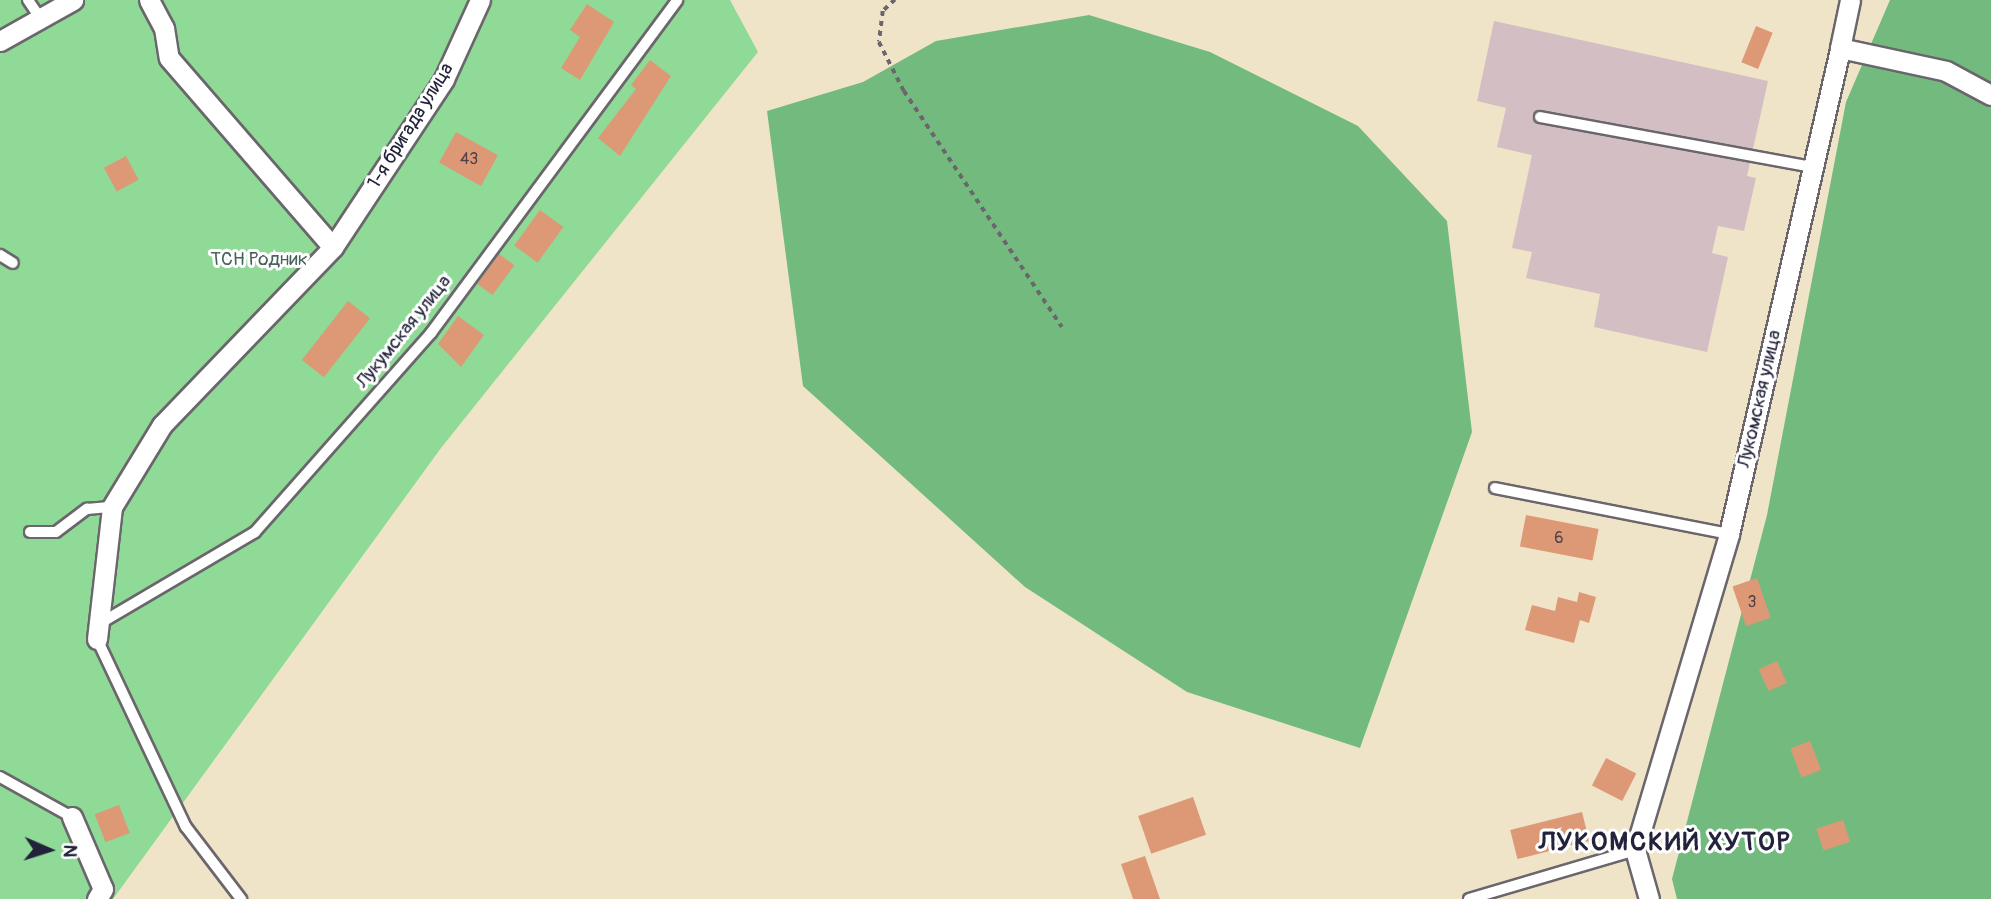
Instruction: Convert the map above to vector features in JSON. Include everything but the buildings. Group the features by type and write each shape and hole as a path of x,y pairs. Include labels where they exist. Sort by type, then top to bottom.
{"street":[{"path":"0,41 73,0"},
{"path":"149,0 164,27 169,58 333,247"},
{"name":"1-я бригада улица","path":"112,507 163,425 333,247 444,79 480,0"},
{"name":"Лукомская улица","path":"1635,850 1730,534 1850,0"},
{"path":"1840,48 1946,71 1991,95"},
{"path":"98,632 112,507"},
{"path":"72,817 103,888 97,899"},
{"path":"1635,850 1649,899"}],"lane":[{"path":"28,0 41,19"},
{"name":"Лукумская улица","path":"98,632 255,532 432,333 677,0"},
{"path":"1540,117 1813,167"},
{"path":"0,255 13,262"},
{"path":"1495,488 1730,534"},
{"path":"30,532 56,532 88,509 112,507"},
{"path":"98,632 186,827 241,899"},
{"path":"0,777 72,817"},
{"path":"1469,899 1635,850"}],"path":[{"path":"895,0 883,11 879,41 904,91 1062,327"}],"shaded area":[{"path":"1494,21 1768,81 1747,176 1756,178 1744,231 1718,226 1712,253 1728,257 1707,352 1594,327 1600,294 1526,278 1532,252 1512,248 1532,155 1497,147 1506,108 1477,101"}],"green space":[{"name":"ТСН Родник","path":"0,0 730,0 758,52 441,448 113,899 0,899"},
{"path":"1890,0 1991,0 1991,899 1677,899 1672,879 1767,515 1846,102"},
{"path":"1089,15 1210,52 1358,126 1447,221 1472,432 1360,748 1187,692 1025,587 803,386 767,111 863,82 936,41"}],"district":[{"name":"ЛУКОМСКИЙ ХУТОР","path":"1665,843"}]}
